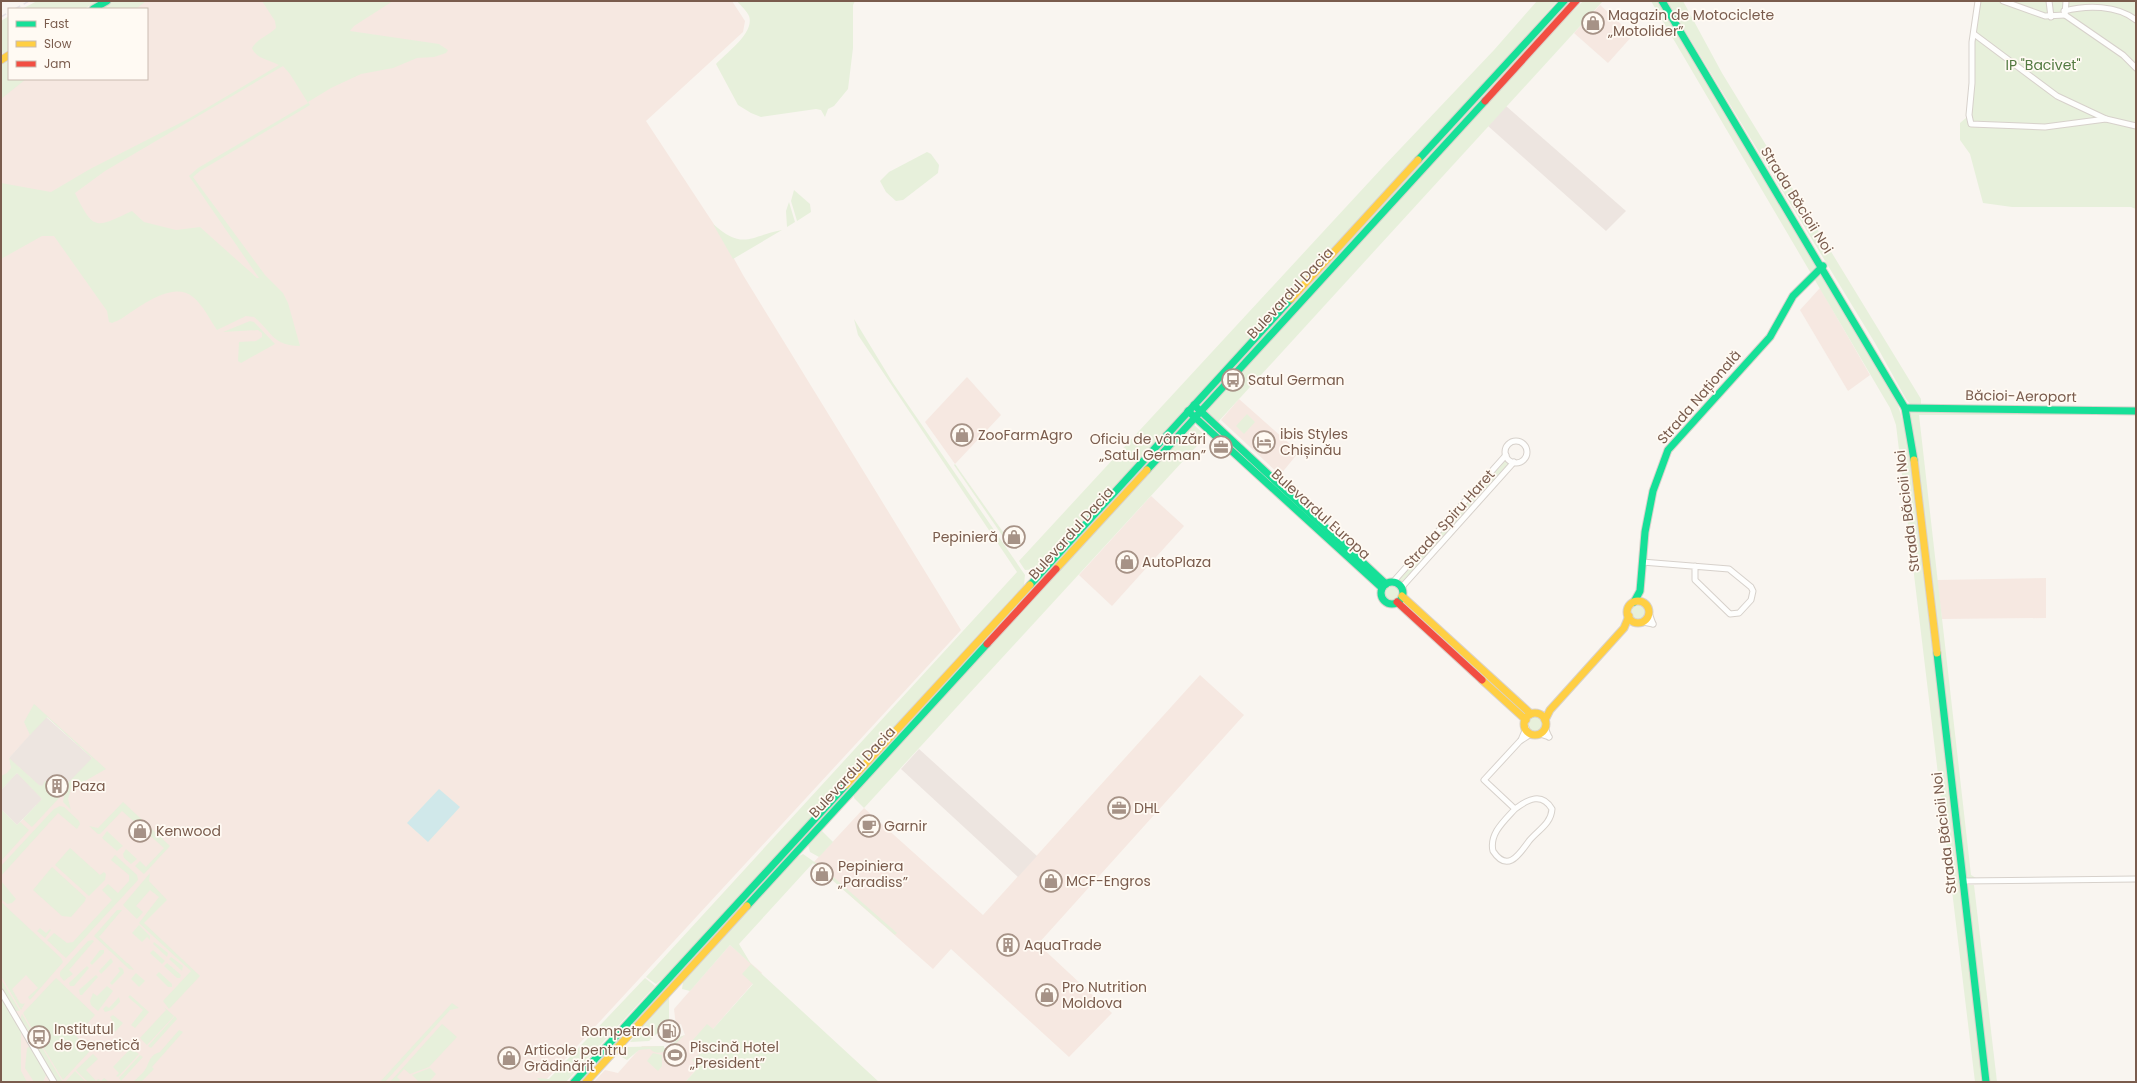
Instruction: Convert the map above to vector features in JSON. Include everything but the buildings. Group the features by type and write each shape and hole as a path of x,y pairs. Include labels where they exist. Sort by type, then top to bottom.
{"main road":[{"path":"95,8 107,1"},
{"name":"Bulevardul Dacia","path":"586,1082 739,908 1031,582 1564,1"},
{"name":"Bulevardul Dacia","path":"574,1082 1038,589 1194,416 1576,1"},
{"name":"Strada Băcioii Noi","path":"1662,1 1823,266 1905,408 1912,439 1986,1082"},
{"name":"Strada Națională","path":"1545,720 1550,710 1624,628 1628,616 1628,608 1634,602 1640,591 1642,562 1653,491 1668,450 1770,337 1793,296 1812,275 1823,266"},
{"name":"Bulevardul Europa","path":"1194,405 1236,449 1387,585 1401,588"},
{"name":"Băcioi-Aeroport","path":"1905,408 2136,411"},
{"name":"Bulevardul Europa","path":"1188,411 1236,449"},
{"path":"1031,582 1038,589"},
{"name":"Bulevardul Europa","path":"1387,585 1381,593 1384,599 1389,603 1399,599 1529,717"},
{"path":"1399,599 1401,588"},
{"name":"Strada Națională","path":"1624,628 1640,622 1649,613 1640,591"},
{"path":"1634,602 1645,604"},
{"path":"1628,616 1640,622"},
{"name":"Strada Națională","path":"1539,714 1550,710"},
{"path":"1539,714 1545,720 1545,728 1540,734 1532,734 1526,728 1529,717 1539,714"}],"street":[{"path":"1978,1 1972,42 1972,83 1969,115 1971,124 2045,127 2106,118"},
{"path":"2003,1 2051,16 2089,7 2124,12 2136,20"},
{"path":"2049,1 2051,16"},
{"path":"2065,13 2066,1"},
{"path":"2065,13 2117,51 2136,68"},
{"path":"1974,34 2049,92 2106,118 2136,126"},
{"name":"Strada Spiru Haret","path":"1387,585 1506,455 1506,448 1510,443 1517,441 1523,444 1526,450 1525,457 1520,462 1514,462 1506,455"},
{"name":"Strada Spiru Haret","path":"1401,588 1514,462"},
{"path":"1642,562 1695,566 1729,569 1735,572 1753,591 1751,600 1739,613 1730,614 1695,580 1695,566"},
{"path":"1520,741 1526,728"},
{"path":"1515,809 1484,780 1520,741 1532,734"},
{"path":"1541,799 1549,805 1552,815 1550,820 1530,840 1516,859 1505,861 1496,856 1493,851 1493,839 1499,828 1515,809 1527,800 1541,799"},
{"path":"1962,882 2136,879"},
{"path":"1,992 54,1082"}],"shaded area":[{"path":"146,1 732,1 745,21 743,32 646,121 721,235 743,275 961,630 544,1082 1,1082 1,809 17,825 37,806 17,773 1,790 1,86 17,80 148,80 148,8 135,8","holes":["47,717 92,758 9,758"]},
{"name":"Magazin de Motociclete „Motolider”","path":"1600,5 1633,35 1608,63 1574,33"},
{"path":"1506,106 1626,211 1606,231 1488,126"},
{"path":"1820,288 1870,375 1848,391 1800,310"},
{"name":"ZooFarmAgro","path":"967,377 1001,415 955,464 925,422"},
{"path":"1239,399 1299,452 1280,475 1221,420"},
{"name":"AutoPlaza","path":"1151,496 1184,526 1112,606 1079,575"},
{"path":"2046,578 2046,618 1942,619 1937,580"},
{"path":"1200,675 1244,715 1038,944 1112,1013 1069,1057 951,949 933,969 813,863 864,808 983,915"},
{"path":"46,717 92,758 67,787 52,790 39,785 9,758"},
{"path":"919,749 1037,856 1018,877 901,769"},
{"path":"17,773 42,799 17,825 1,809 1,790"},
{"path":"730,945 762,973 713,1029 724,1040 685,1082 594,1082 605,1070 618,1073 642,1046 664,1046 664,1048 669,1048 680,1037 685,1035 681,1024 676,1026 674,1009"}],"green space":[{"path":"37,1 98,1 86,8 24,8"},
{"path":"112,1 146,1 137,8 100,8"},
{"path":"262,1 393,1 354,26 350,31 439,44 448,50 446,53 434,57 417,58 393,68 361,74 331,88 308,102 310,105 200,171 193,177 265,275 283,293 288,303 300,346 284,344 278,341 254,317 246,316 217,330 200,304 185,292 175,291 165,293 145,303 119,320 112,323 109,322 107,311 54,236 42,236 1,259 1,183 51,192 90,169 190,118 279,65 260,57 252,48 257,42 276,28 275,21","holes":["283,66 290,74 308,103 198,168 189,176 259,278 257,278 200,227 176,230 144,222 132,211 111,221 98,223 92,220 81,206 75,193 105,171"]},
{"path":"737,1 855,1 853,5 853,48 848,89 834,106 828,109 825,117 821,110 816,109 761,117 738,105 716,64 744,36 748,29 750,22 749,16"},
{"path":"1537,1 1557,1 1491,77 1441,129 1069,536 1038,569 1025,570 1019,561 1382,168 1494,50"},
{"path":"1569,1 1572,1 1224,380 1226,374"},
{"path":"1583,1 1603,1 1218,422 1206,410 1542,42"},
{"path":"1651,1 1659,1 1889,384 1901,413 1911,465 1983,1082 1975,1082 1896,425 1890,408"},
{"path":"1667,1 1683,1 1722,73 1921,399 1921,405 1910,404 1906,399 1875,343"},
{"name":"IP \"Bacivet\"","path":"1976,1 2136,1 2136,209 2131,207 2012,207 1983,203 1970,154 1960,140 1960,123 1966,118"},
{"path":"8,17 8,50 1,54 1,21"},
{"path":"8,60 8,80 25,80 1,99 1,63"},
{"path":"927,152 931,154 939,165 938,173 903,200 896,201 886,192 880,181 889,172"},
{"path":"794,190 810,204 811,212 797,221 791,201"},
{"path":"789,202 795,222 787,227 786,211"},
{"path":"713,224 732,237 740,239 754,238 782,230 733,259"},
{"path":"854,319 893,383 1025,575 1024,585 665,977 656,984 646,977 1017,572 858,335"},
{"path":"250,321 254,322 275,344 241,363 238,361 239,342 256,341 262,337 262,333 258,330 223,332"},
{"path":"1909,412 2136,413 2136,415 1919,415 1971,875 1976,878 1965,878 1917,461"},
{"path":"1247,414 1255,422 1244,434 1236,426"},
{"path":"1188,416 1190,418 1039,581 1038,580"},
{"path":"1193,424 1206,436 864,808 854,798 854,795"},
{"path":"1506,460 1509,463 1401,584 1398,581"},
{"path":"955,464 1008,539 1006,541 954,465"},
{"path":"1392,585 1399,590 1400,593 1395,600 1392,601 1385,596 1384,593 1389,586"},
{"path":"1028,590 1030,592 742,906 741,904"},
{"path":"1403,600 1528,714 1525,717 1400,603"},
{"path":"1638,604 1645,609 1646,612 1641,619 1638,620 1631,615 1630,612 1635,605"},
{"path":"34,704 106,769 71,789 68,799 71,810 63,802 66,785 92,758 47,717 30,735 24,722"},
{"path":"1535,716 1542,721 1543,724 1538,731 1535,732 1528,727 1527,724 1532,717"},
{"path":"9,758 39,785 42,786 45,781 51,783 49,789 61,788 59,798 32,827 23,819 42,799 17,773 1,790 1,776 7,773 11,768"},
{"path":"123,802 170,846 144,874 135,866 140,861 146,867 164,848 122,811 100,834 89,826 98,828"},
{"path":"60,806 64,807 79,821 80,824 77,829 58,813 1,876 1,866 54,809"},
{"path":"1,809 17,825 20,822 29,830 1,861"},
{"path":"107,831 123,846 117,851 102,838"},
{"path":"822,831 833,842 819,857 810,852 808,845"},
{"path":"70,848 100,875 104,872 106,874 105,880 89,896 55,865"},
{"path":"126,849 137,859 131,864 124,858 123,854"},
{"path":"803,854 823,868 897,933 895,935 813,863 739,944 751,964 730,945 690,991 682,989 683,982 797,857"},
{"path":"115,855 137,875 138,880 66,958 47,940 54,933 67,943 73,942 112,900 102,890 108,884 118,893 129,881 129,875 111,860"},
{"path":"52,867 86,898 71,917 62,916 33,890"},
{"path":"150,873 149,881 167,900 144,923 200,976 169,1009 163,1001 191,971 139,923 159,897 150,890 136,906 143,912 137,919 123,905"},
{"path":"1,881 16,899 12,903 7,904 1,899"},
{"path":"1966,885 1974,885 1997,1082 1990,1082"},
{"path":"1,902 61,958 63,962 30,1000 28,997 38,988 26,975 12,989 20,1003 25,1003 21,1010 1,976"},
{"path":"735,909 737,911 580,1082 577,1082"},
{"path":"117,910 122,910 99,937 134,970 129,969 94,936"},
{"path":"139,925 150,936 150,940 147,937 142,942 132,933"},
{"path":"40,928 46,933 50,929 51,930 45,938 37,931"},
{"path":"88,941 94,941 69,970 73,974 64,981 60,976 60,972"},
{"path":"154,942 168,953 167,957 153,944"},
{"path":"100,950 104,950 104,953 92,965 90,963"},
{"path":"153,950 165,961 162,964 150,953"},
{"path":"171,957 183,966 182,971 169,959"},
{"path":"111,958 113,962 101,974 99,971"},
{"path":"167,963 181,975 180,978 177,978 164,966"},
{"path":"751,964 879,1082 685,1082 699,1067 692,1060 703,1052 692,1041 707,1024 713,1029 753,984 742,974"},
{"path":"87,966 89,968 74,986 70,986 69,983"},
{"path":"120,967 123,969 124,973 112,985 110,983 120,971 118,968"},
{"path":"159,972 172,984 172,987 168,987 156,975"},
{"path":"136,973 145,981 139,987 131,979"},
{"path":"96,975 98,977 82,995 80,995 79,990"},
{"path":"56,978 95,1015 76,1036 88,1048 89,1052 63,1080 40,1042 43,1040 39,1032 35,1034 23,1013"},
{"path":"645,978 655,986 566,1082 541,1082 537,1078 549,1079"},
{"path":"1,979 20,1011 14,1011 1,988"},
{"path":"107,986 113,991 98,1011 91,1005 90,1001 93,993 97,996"},
{"path":"130,995 149,1012 135,1028 131,1025 143,1010 128,997"},
{"path":"119,997 120,1002 112,1010 105,1012 103,1009 106,1006 109,1008"},
{"path":"669,997 669,1022 649,1041 630,1042"},
{"path":"1,998 21,1031 21,1071 27,1082 1,1082"},
{"path":"452,1003 459,1008 450,1010 385,1082 380,1082"},
{"path":"164,1007 174,1016 147,1045 140,1038 166,1010"},
{"path":"22,1014 33,1033 31,1034 20,1020"},
{"path":"113,1015 123,1023 115,1032 110,1028 114,1023 110,1017"},
{"path":"175,1016 177,1019 151,1048 148,1046"},
{"path":"442,1024 457,1037 429,1067 410,1074 404,1069 397,1077 400,1080 398,1082 390,1082"},
{"path":"179,1030 183,1032 152,1067 154,1069 141,1082 133,1082 145,1070 152,1057 160,1052"},
{"path":"685,1035 669,1049 659,1053 650,1049 639,1050 627,1060 620,1056 626,1049 624,1048 628,1047 664,1046 664,1048 669,1048 680,1037"},
{"path":"40,1044 62,1081 57,1082 40,1054 38,1045"},
{"path":"30,1046 46,1075 43,1082 34,1082 25,1068 27,1048"},
{"path":"131,1048 139,1054 118,1077 116,1076 119,1073 113,1067"},
{"path":"653,1053 662,1055 662,1066 658,1071 647,1061"},
{"path":"93,1054 98,1059 86,1070 96,1081 98,1079 101,1081 104,1078 109,1082 88,1082 76,1070"},
{"path":"140,1055 143,1057 121,1081 119,1078"},
{"path":"430,1068 436,1074 429,1082 419,1082 412,1075"},
{"path":"75,1071 86,1082 65,1082"}],"water":[{"path":"439,789 460,807 428,842 407,823"},
{"name":"Piscină Hotel „President”","path":"678,1047 685,1050 674,1062 669,1059 669,1053 676,1052"}],"railway":[{"path":"17,8 29,1"},
{"path":"1,17 8,13"}],"traffic: fast":[{"path":"95,8 107,1"},
{"path":"1418,160 1564,1"},
{"path":"1662,1 1905,408 1914,460"},
{"path":"1147,470 1485,101"},
{"path":"1634,602 1640,591 1645,532 1653,491 1668,450 1770,337 1793,296 1823,266"},
{"path":"1030,585 1291,299"},
{"path":"1194,405 1386,584"},
{"path":"1905,408 2136,411"},
{"path":"1188,411 1382,588"},
{"path":"1392,582 1396,583 1402,589 1403,593 1402,597 1396,603 1392,604 1388,603 1382,597 1381,593 1382,589 1388,583 1392,582"},
{"path":"747,906 987,644"},
{"path":"1937,653 1986,1082"},
{"path":"574,1082 846,785"}],"traffic: slow":[{"path":"1,60 8,56"},
{"path":"1291,299 1418,160"},
{"path":"1914,460 1937,653"},
{"path":"1056,569 1147,470"},
{"path":"846,785 1030,585"},
{"path":"1402,596 1531,714"},
{"path":"1638,601 1642,602 1648,608 1649,612 1648,616 1642,622 1638,623 1634,622 1628,616 1627,612 1628,608 1634,602 1638,601"},
{"path":"1545,720 1550,710 1624,628 1629,616"},
{"path":"1482,680 1526,720"},
{"path":"1535,713 1539,714 1545,720 1546,724 1545,728 1539,734 1535,735 1531,734 1525,728 1524,724 1525,720 1531,714 1535,713"},
{"path":"586,1082 747,906"}],"traffic: jam":[{"path":"1485,101 1576,1"},
{"path":"987,644 1056,569"},
{"path":"1397,602 1482,680"}],"place":[{"name":"Magazin de Motociclete „Motolider”","path":"1593,23"},
{"name":"Satul German","path":"1233,380"},
{"name":"ZooFarmAgro","path":"962,435"},
{"name":"ibis Styles Chișinău","path":"1264,442"},
{"name":"Oficiu de vânzări „Satul German”","path":"1221,447"},
{"name":"Pepinieră","path":"1014,537"},
{"name":"AutoPlaza","path":"1127,562"},
{"name":"Paza","path":"57,786"},
{"name":"DHL","path":"1119,808"},
{"name":"Garnir","path":"869,826"},
{"name":"Kenwood","path":"140,831"},
{"name":"Pepiniera „Paradiss”","path":"822,874"},
{"name":"MCF-Engros","path":"1051,881"},
{"name":"AquaTrade","path":"1008,945"},
{"name":"Pro Nutrition Moldova","path":"1047,995"},
{"name":"Rompetrol","path":"669,1031"},
{"name":"Institutul de Genetică","path":"39,1037"},
{"name":"Piscină Hotel „President”","path":"675,1055"},
{"name":"Articole pentru Grădinărit","path":"509,1058"}]}
